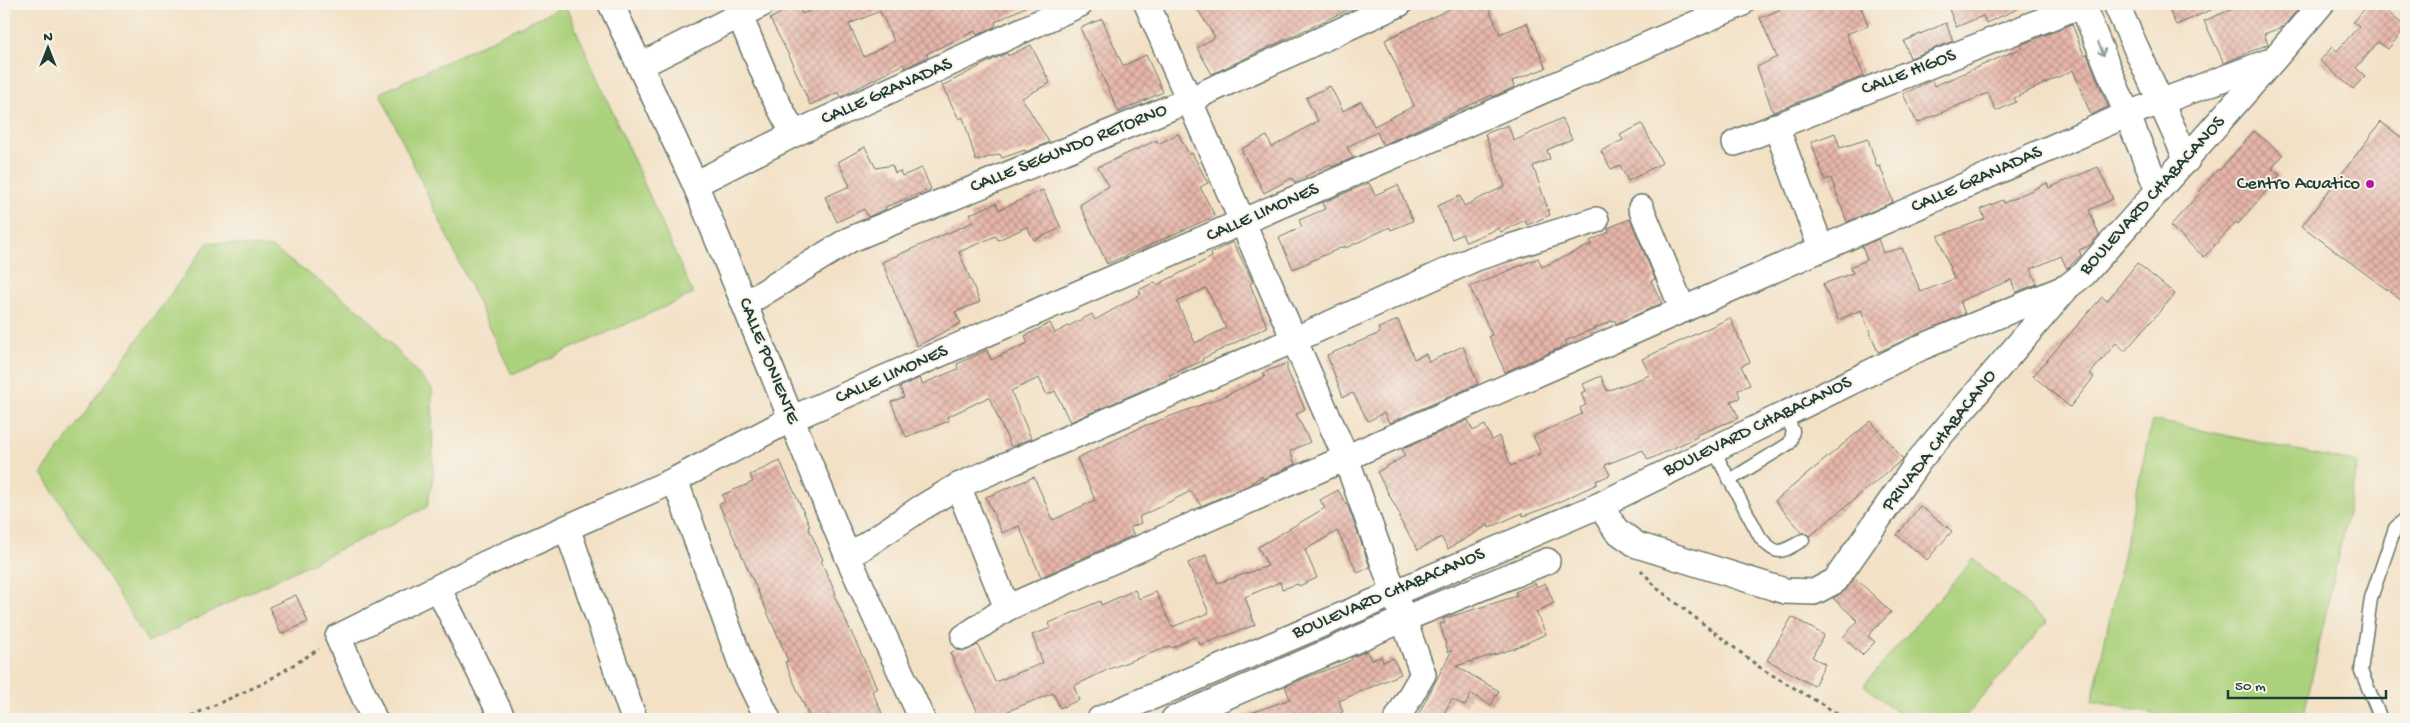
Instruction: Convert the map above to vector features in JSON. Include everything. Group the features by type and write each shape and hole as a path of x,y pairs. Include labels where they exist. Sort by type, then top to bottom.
{"street":[{"name":"CALLE PONIENTE","path":"611,4 695,184 848,557 922,719"},
{"path":"641,65 762,4"},
{"name":"CALLE GRANADAS","path":"695,184 794,134 1080,4"},
{"path":"1147,4 1242,222 1296,339 1346,458 1404,619 1423,674 1397,719"},
{"name":"CALLE SEGUNDO RETORNO","path":"745,304 849,240 1189,100 1399,4"},
{"path":"2083,4 2158,190"},
{"name":"CALLE HIGOS","path":"1735,143 2083,4"},
{"path":"2116,4 2187,160"},
{"name":"BOULEVARD CHABACANOS","path":"1100,719 1600,504 1922,347 2067,287 2084,274 2187,160 2321,4"},
{"name":"CALLE LIMONES","path":"338,637 487,563 675,480 791,419 1736,5"},
{"path":"740,14 773,95 794,134"},
{"name":"CALLE GRANADAS","path":"1683,310 2128,114 2275,59"},
{"path":"1776,126 1821,248"},
{"path":"964,637 1007,608 1683,310 1641,208"},
{"path":"848,557 921,508 958,486 1296,339 1476,258 1596,220"},
{"name":"PRIVADA CHABACANO","path":"1637,545 1785,592 1814,592 1835,581 1921,458 2067,287"},
{"path":"675,480 742,666 768,719"},
{"path":"958,486 1007,608"},
{"path":"1600,504 1616,530 1637,545"},
{"path":"567,528 634,719"},
{"name":"BOULEVARD CHABACANOS","path":"1174,719 1404,619 1547,561"},
{"path":"438,588 503,719"},
{"path":"338,637 374,719"}],"lane":[{"path":"1730,480 1790,443 1793,431 1785,414"},
{"path":"1713,449 1760,537 1769,548 1776,552 1784,551 1803,540"},
{"path":"2381,719 2361,671 2371,598 2395,528 2406,518"}],"path":[{"path":"1637,545 1640,569 1658,589 1762,669 1847,719"},
{"path":"184,719 264,683 338,637"}],"green space":[{"path":"565,5 693,294 512,375 380,93"},
{"path":"208,242 272,248 361,311 432,389 433,477 427,507 148,642 42,473"},
{"path":"2152,420 2358,463 2303,719 2178,719 2092,701"},
{"path":"1973,559 2047,622 1963,719 1905,719 1864,685"}],"building":[{"path":"797,4 802,14 827,4 1031,4 995,22 996,25 994,27 977,35 975,31 926,54 928,57 905,68 903,64 841,97 839,92 810,105 794,65 770,19","holes":["880,11 894,41 864,57 849,24"]},
{"path":"1194,4 1360,4 1212,74 1197,48 1215,37"},
{"path":"1460,4 1487,4 1500,34 1527,23 1546,68 1512,81 1514,87 1493,97 1492,95 1383,145 1377,132 1347,147 1353,158 1332,167 1330,164 1294,182 1292,178 1264,193 1241,149 1267,136 1272,147 1318,121 1306,98 1330,86 1343,111 1361,101 1374,126 1414,106 1385,40"},
{"path":"1793,4 1860,4 1868,26 1846,34 1864,76 1773,112 1757,67 1777,57 1760,18"},
{"path":"1947,4 2029,4 1986,23 1983,16 1956,27"},
{"path":"2166,4 2225,4 2176,25"},
{"path":"2244,4 2302,4 2283,27 2264,34 2268,44 2224,63 2204,21"},
{"path":"2369,4 2378,4 2406,27 2388,49 2378,42 2356,68 2365,76 2353,89 2320,61 2332,47 2337,51 2359,26 2353,22"},
{"path":"1102,19 1123,66 1146,55 1163,92 1119,112 1080,28"},
{"path":"1946,23 1953,41 1910,58 1904,41"},
{"path":"2072,24 2084,55 2087,54 2108,107 2091,115 2073,70 2014,98 2016,102 1996,111 1988,93 1917,123 1903,94 1932,80 1934,86 2022,48 2021,45"},
{"path":"1031,45 1050,83 1022,98 1049,142 1026,152 1025,150 1002,158 1000,154 976,161 963,117 959,119 942,86 1007,53 1008,56"},
{"path":"1562,118 1572,139 1547,150 1550,159 1533,166 1550,215 1527,225 1525,220 1501,232 1499,228 1466,242 1462,234 1452,239 1437,206 1460,196 1464,206 1505,186 1485,134 1508,125 1514,141"},
{"name":"Centro Acuatico","path":"2381,122 2406,141 2406,304 2302,226"},
{"path":"1642,124 1662,163 1628,181 1620,165 1611,169 1601,151 1623,140 1620,135"},
{"path":"2254,131 2283,155 2272,168 2280,175 2238,224 2236,222 2204,257 2170,226 2200,193 2218,169 2220,170"},
{"path":"1835,133 1840,148 1868,139 1877,167 1880,166 1893,202 1847,222 1831,178 1825,180 1811,142"},
{"path":"1178,134 1189,154 1192,153 1208,183 1200,187 1215,216 1107,264 1080,205 1109,186 1098,167 1157,140 1158,144"},
{"path":"865,147 876,168 892,165 895,173 900,171 902,176 922,168 931,189 885,207 886,209 868,217 864,209 837,222 825,197 850,186 838,162"},
{"path":"2098,167 2113,199 2089,210 2099,235 2089,246 2079,250 2081,255 2067,269 2061,256 2031,269 2037,284 2016,292 2011,280 1960,301 1965,314 1878,352 1861,310 1838,320 1823,284 1853,273 1850,267 1867,260 1862,246 1878,239 1883,253 1902,248 1921,292 1954,279 1938,236 1985,219 1981,209 2003,200 2004,203 2047,183 2049,188"},
{"path":"1369,183 1375,195 1398,185 1413,221 1391,230 1390,227 1346,248 1345,246 1293,269 1279,238 1302,227 1299,220 1325,209 1322,203"},
{"path":"1043,190 1061,228 1034,240 1027,227 998,240 996,236 959,252 980,302 955,312 961,323 917,346 882,262 973,222 970,214 996,203 999,210"},
{"path":"1630,219 1655,279 1651,281 1662,303 1616,324 1614,320 1565,341 1567,345 1505,372 1489,336 1492,335 1470,287 1538,258 1542,267 1592,244 1590,241 1609,232 1608,228"},
{"path":"1233,242 1253,282 1250,284 1267,327 1202,359 1203,361 1169,375 1171,378 1070,422 1055,391 1047,395 1039,378 1011,391 1031,438 1011,447 989,397 947,417 949,421 906,437 891,402 904,397 900,387 920,378 922,384 958,369 957,364 987,350 991,360 1028,343 1025,336 1050,323 1055,333 1092,314 1095,320 1141,294 1139,290 1155,282 1157,285 1212,257 1211,253","holes":["1206,288 1226,328 1195,343 1177,302"]},
{"path":"2137,263 2175,294 2125,351 2116,343 2090,374 2094,377 2070,407 2033,376 2102,297 2107,301"},
{"path":"1730,318 1750,362 1741,366 1750,385 1738,390 1740,398 1731,401 1739,418 1696,435 1697,437 1648,460 1643,450 1605,465 1610,475 1596,481 1597,484 1548,507 1523,516 1522,513 1489,528 1488,525 1448,549 1441,537 1418,550 1399,518 1401,517 1377,472 1405,456 1402,449 1468,420 1473,431 1485,425 1492,440 1499,436 1511,466 1541,453 1533,436 1582,414 1580,408 1586,405 1581,393 1586,391 1583,384 1601,376 1607,391 1650,375 1642,359"},
{"path":"1398,320 1414,359 1426,354 1429,362 1463,346 1478,384 1389,423 1384,413 1368,421 1353,393 1343,397 1327,355 1380,333 1378,328"},
{"path":"1287,363 1287,370 1305,409 1296,414 1310,442 1290,451 1295,464 1263,479 1262,476 1247,486 1201,506 1191,491 1139,517 1141,523 1130,528 1134,535 1041,577 1019,526 1002,533 986,497 1034,477 1053,520 1095,500 1077,458 1144,426 1220,398 1265,377 1263,373"},
{"path":"1871,421 1903,459 1810,536 1802,532 1775,501"},
{"path":"780,461 810,526 808,527 823,560 821,561 836,594 834,595 877,688 872,691 882,713 868,719 810,719 785,662 788,661 780,641 719,504 725,502 722,495 753,482 750,475"},
{"path":"1338,490 1349,509 1370,567 1358,573 1337,531 1305,550 1317,578 1299,586 1298,584 1282,589 1280,582 1245,597 1255,625 1200,645 1196,636 1172,648 1170,646 1109,669 1074,686 1079,700 1060,708 1053,693 1008,711 1012,719 981,719 950,653 957,650 965,651 978,645 995,682 1043,663 1032,635 1051,628 1049,623 1100,601 1101,605 1135,590 1139,599 1156,592 1172,627 1209,613 1188,563 1206,555 1218,583 1268,566 1258,547 1325,508 1320,500"},
{"path":"1920,506 1952,531 1927,560 1897,535"},
{"path":"1855,578 1891,612 1868,636 1875,642 1862,655 1843,637 1858,621 1833,598 1846,590"},
{"path":"1535,583 1537,587 1545,583 1554,603 1536,612 1546,634 1513,649 1456,666 1499,691 1491,705 1471,694 1465,706 1452,699 1441,719 1416,719 1452,650 1448,652 1440,624 1445,623 1443,619 1517,596 1515,592"},
{"path":"296,595 308,622 281,634 269,607"},
{"path":"1792,617 1824,635 1812,657 1825,664 1814,686 1767,660"},
{"path":"1367,651 1371,660 1381,657 1383,662 1393,658 1401,674 1339,701 1343,712 1328,719 1241,719 1240,717 1290,699 1285,686 1352,660 1351,658"}],"place":[{"name":"Centro Acuatico","path":"2370,184"}]}
